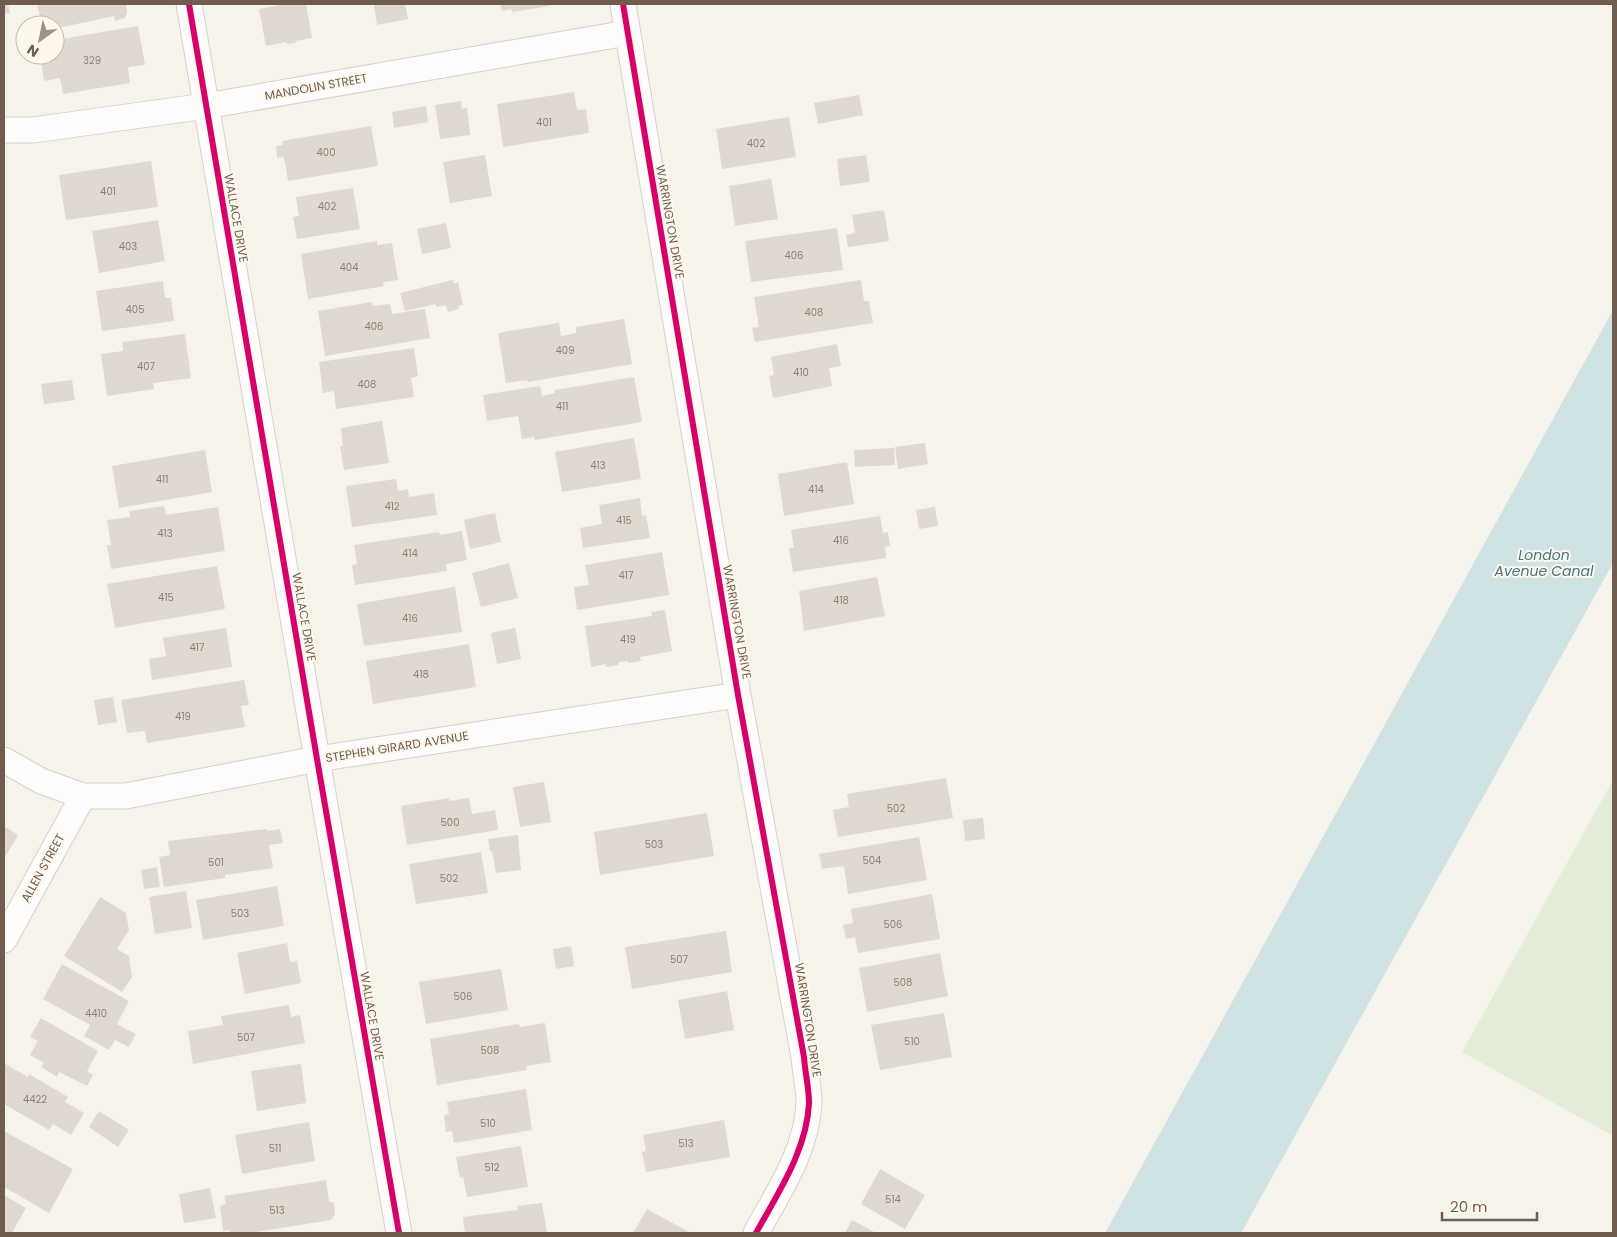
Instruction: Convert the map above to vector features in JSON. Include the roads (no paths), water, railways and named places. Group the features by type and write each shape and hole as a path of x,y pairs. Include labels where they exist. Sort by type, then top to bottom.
{"street":[{"name":"WALLACE DRIVE","path":"189,4 399,1233"},
{"name":"WARRINGTON DRIVE","path":"623,4 738,695 804,1057 808,1103 804,1133 785,1180 756,1233"},
{"name":"MANDOLIN STREET","path":"4,130 32,130 206,106 627,33"},
{"name":"STEPHEN GIRARD AVENUE","path":"4,760 41,781 83,796 126,796 317,759 738,695"},
{"name":"ALLEN STREET","path":"4,940 83,796"}],"water":[{"name":"London Avenue Canal","path":"1613,310 1613,563 1241,1233 1105,1233"}]}
